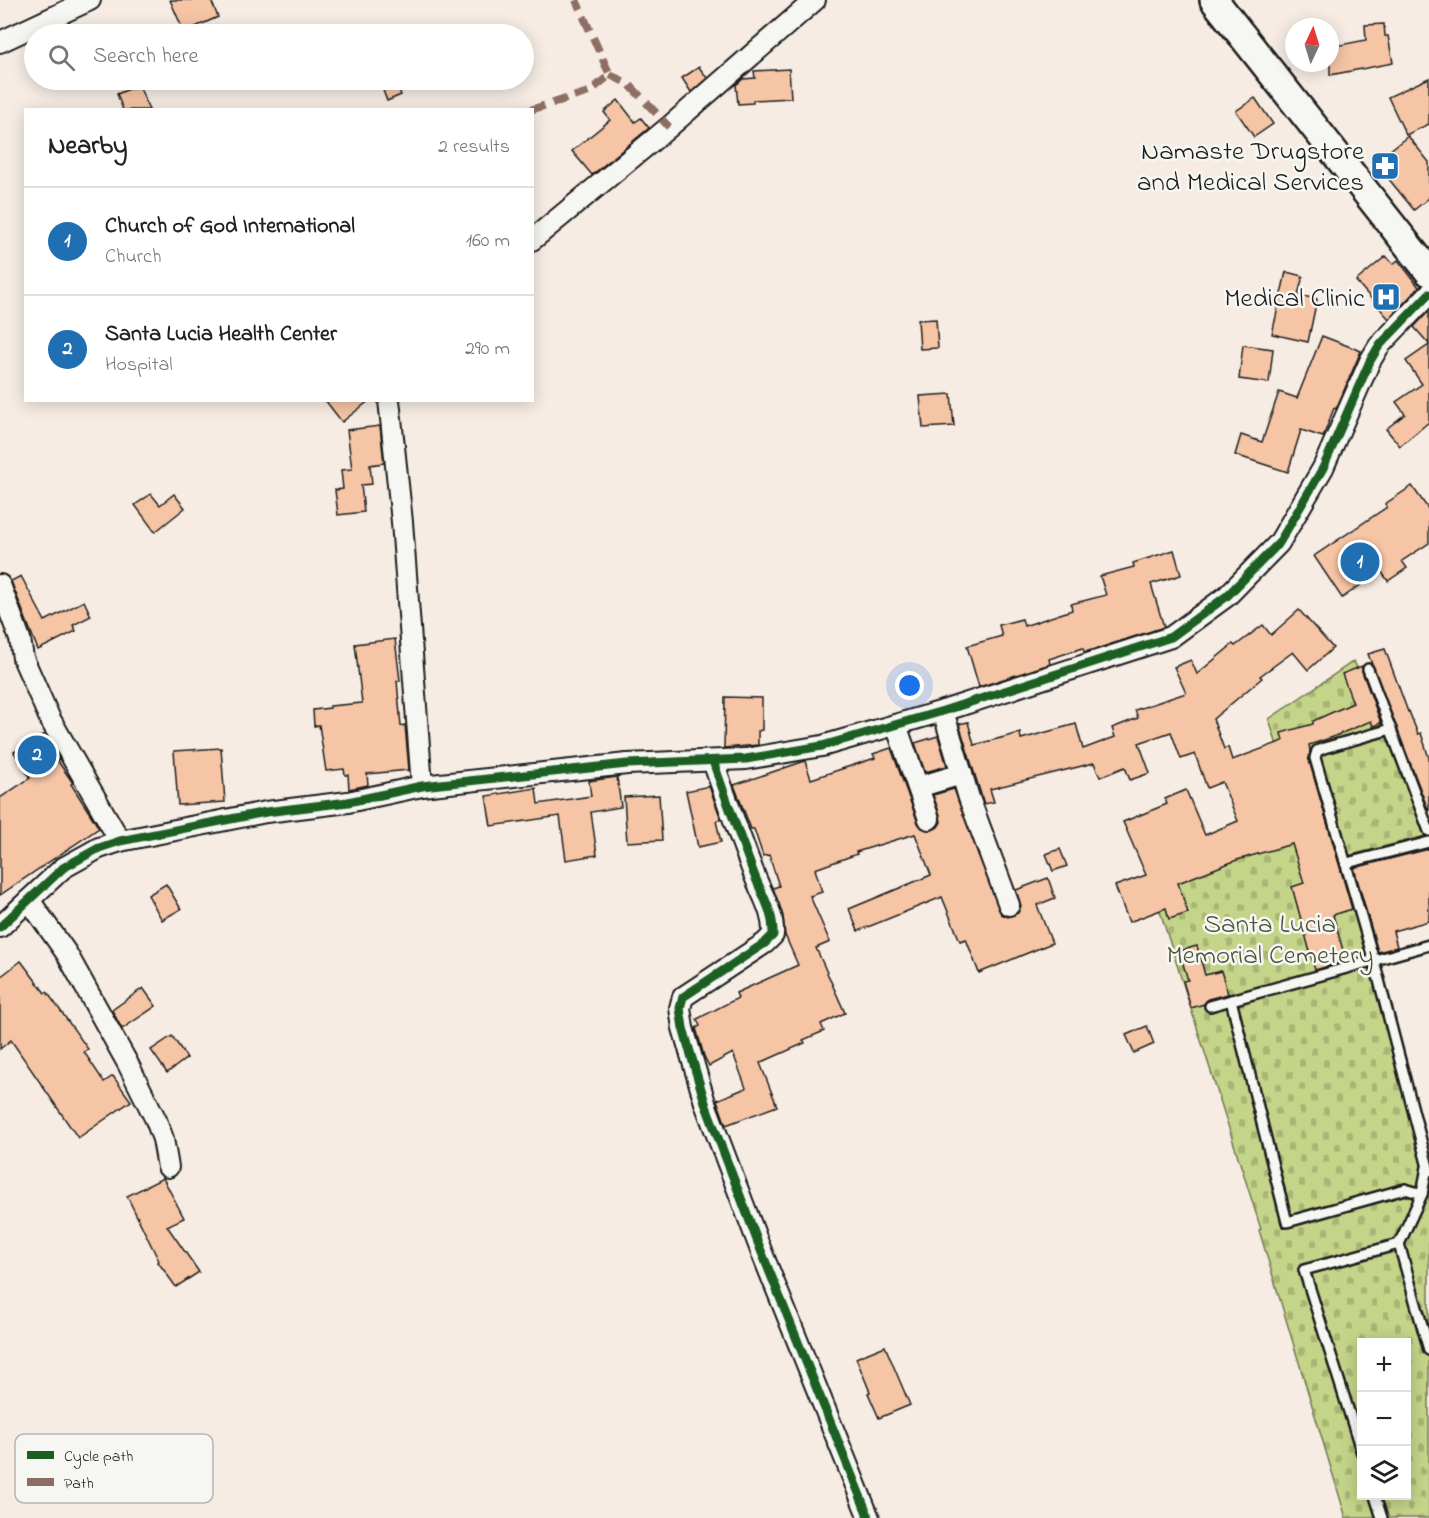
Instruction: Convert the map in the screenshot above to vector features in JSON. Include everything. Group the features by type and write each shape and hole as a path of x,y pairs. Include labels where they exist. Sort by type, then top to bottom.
{"main road":[{"path":"1214,0 1429,272"}],"street":[{"path":"39,24 90,0"},
{"path":"534,238 669,127 815,0"},
{"path":"0,42 24,31"},
{"path":"0,927 63,868 99,848 120,841 266,812 348,801 422,786 627,764 746,759 822,746 943,711 1171,637 1227,596 1279,543 1323,468 1370,361 1389,335 1429,294"},
{"path":"389,402 402,522 422,786"},
{"path":"0,585 20,639 23,658 50,719 120,841"},
{"path":"943,711 962,774 1009,905"},
{"path":"896,725 929,819"},
{"path":"713,761 755,877 770,911 773,935 765,943 683,997 680,1008 683,1028 706,1106 760,1248 869,1518"},
{"path":"918,787 962,774"},
{"path":"29,900 67,954 128,1064 156,1120 163,1139 168,1167"}],"lane":[{"path":"1368,669 1429,831"},
{"path":"1391,729 1317,751 1315,758 1347,863 1428,1168 1422,1194 1399,1244 1429,1350"},
{"path":"1347,863 1429,842"},
{"path":"1210,1006 1429,945"},
{"path":"1231,1000 1287,1222 1405,1189 1422,1194"},
{"path":"1360,1446 1304,1270 1399,1244"},
{"path":"1376,1500 1382,1518"}],"green space":[{"name":"Santa Lucia Memorial Cemetery","path":"1354,661 1429,835 1347,856 1429,1156 1429,1518 1346,1518 1259,1230 1261,1229 1144,861 1298,815 1269,719"}],"building":[{"path":"170,0 211,0 218,17 202,24 180,24"},
{"path":"1384,24 1393,63 1330,75 1330,72 1339,72 1339,45 1366,40 1365,25"},
{"path":"699,67 707,78 691,92 682,78"},
{"path":"789,69 791,98 753,100 753,103 738,104 736,85 743,79 755,78 754,71"},
{"path":"1429,78 1429,124 1406,135 1388,97"},
{"path":"127,90 141,90 148,108 122,108 117,94"},
{"path":"383,90 399,90 401,95 387,101"},
{"path":"1255,98 1273,124 1254,137 1236,111"},
{"path":"618,100 635,122 641,118 649,128 592,175 572,151 610,120 604,112"},
{"path":"1408,136 1429,162 1429,198 1414,210 1375,162"},
{"path":"1386,256 1393,264 1398,260 1419,287 1389,319 1356,281"},
{"path":"1286,272 1303,276 1298,295 1317,299 1308,342 1272,334"},
{"path":"1429,311 1429,344 1414,327"},
{"path":"936,319 938,348 920,349 918,320"},
{"path":"1322,336 1361,351 1323,437 1301,430 1288,472 1235,455 1241,435 1262,442 1279,392 1297,398"},
{"path":"1243,345 1273,349 1269,383 1239,379"},
{"path":"1429,345 1429,422 1400,446 1386,429 1405,414 1396,402 1422,384 1406,361"},
{"path":"951,394 954,426 923,428 920,396"},
{"path":"327,402 367,402 342,422"},
{"path":"380,426 384,463 370,465 372,484 361,485 364,512 338,515 335,490 343,489 341,470 352,469 347,430"},
{"path":"1412,486 1429,510 1429,543 1402,561 1407,568 1388,581 1381,571 1342,598 1314,556 1387,507 1385,504"},
{"path":"151,494 160,505 174,494 185,508 155,532 135,505"},
{"path":"1174,550 1181,575 1151,584 1164,627 1096,649 1084,652 1083,648 1049,659 1050,664 979,687 967,646 1002,636 999,625 1022,619 1024,626 1072,610 1071,604 1106,595 1100,576 1134,567 1133,563"},
{"path":"21,576 45,621 84,601 91,616 73,625 76,631 38,650 11,581"},
{"path":"1299,610 1333,648 1308,670 1293,652 1260,676 1262,678 1213,719 1224,749 1228,747 1232,760 1283,741 1281,733 1313,724 1313,721 1353,703 1342,674 1362,666 1381,723 1373,726 1371,721 1309,745 1309,760 1352,909 1333,915 1346,961 1315,970 1292,887 1304,883 1292,844 1237,860 1178,883 1188,913 1169,919 1166,908 1129,922 1115,886 1146,875 1123,822 1167,804 1165,799 1186,790 1205,835 1238,821 1222,782 1207,788 1195,754 1181,759 1171,732 1139,743 1150,773 1130,780 1125,767 1100,777 1094,763 990,789 994,802 984,804 959,724 968,722 974,745 1020,733 1021,739 1076,724 1083,749 1115,737 1112,728 1138,718 1135,710 1186,693 1174,667 1191,660 1197,674 1233,644 1235,646 1263,625 1271,635"},
{"path":"395,639 400,681 397,681 401,726 405,725 409,770 367,774 368,785 349,789 348,775 345,775 344,769 326,771 319,725 314,726 313,710 362,703 355,644"},
{"path":"1385,649 1408,712 1418,734 1421,733 1429,758 1429,812 1368,654"},
{"path":"725,697 762,698 762,730 758,731 758,745 724,748"},
{"path":"45,734 59,759 57,760 99,828 0,895 0,798 30,778 14,752"},
{"path":"938,736 947,766 925,772 915,743"},
{"path":"221,748 225,802 178,805 174,751"},
{"path":"891,748 918,823 922,828 932,830 941,822 933,795 954,789 1001,914 1008,917 1018,913 1021,906 1016,890 1048,878 1055,898 1037,905 1052,943 979,973 966,939 960,941 942,897 858,931 849,909 931,875 915,834 856,852 857,854 815,869 822,892 810,896 830,942 816,948 845,1013 821,1024 824,1031 803,1040 805,1043 760,1063 777,1106 726,1125 717,1100 746,1088 733,1053 709,1066 696,1028 700,1026 697,1019 738,998 736,993 798,965 785,935 783,916 773,888 779,886 769,855 763,856 754,829 751,829 734,785 805,761 811,779 875,758 873,754"},
{"path":"617,777 621,807 591,812 597,855 566,860 560,816 491,826 486,796 536,788 538,804 591,796 589,781"},
{"path":"709,786 721,819 716,821 721,842 698,847 686,791"},
{"path":"659,795 662,840 627,842 624,797"},
{"path":"1060,849 1067,866 1053,871 1046,854"},
{"path":"1429,849 1429,921 1393,931 1397,947 1378,952 1354,868"},
{"path":"166,884 181,909 162,920 148,895"},
{"path":"1197,946 1205,975 1221,971 1228,994 1208,999 1204,1004 1191,1008 1183,981 1188,980 1179,951"},
{"path":"21,961 45,993 47,992 88,1049 84,1052 104,1082 113,1076 131,1101 78,1138 11,1040 0,1049 0,977"},
{"path":"143,988 156,1006 122,1029 112,1010"},
{"path":"1147,1026 1154,1044 1134,1053 1126,1035"},
{"path":"172,1036 187,1058 167,1073 151,1050"},
{"path":"163,1178 184,1218 167,1226 199,1272 176,1287 158,1262 127,1196"},
{"path":"885,1346 910,1405 879,1418 856,1358"}],"marked path":[{"path":"534,109 589,92 610,75 576,0"},
{"path":"610,75 629,84 669,127"}],"cycle path":[{"path":"0,927 63,868 99,848 120,841 266,812 348,802 422,786 627,764 746,759 822,746 943,711 1171,637 1227,596 1279,543 1323,468 1370,361 1379,346 1429,294"},
{"path":"713,761 770,911 773,935 765,943 683,997 680,1008 683,1028 706,1106 760,1248 869,1518"}],"place":[{"name":"Namaste Drugstore and Medical Services","path":"1385,166"},
{"name":"Medical Clinic","path":"1386,297"},
{"name":"Church of God International","path":"1360,562"},
{"name":"Santa Lucia Health Center","path":"37,755"}]}
